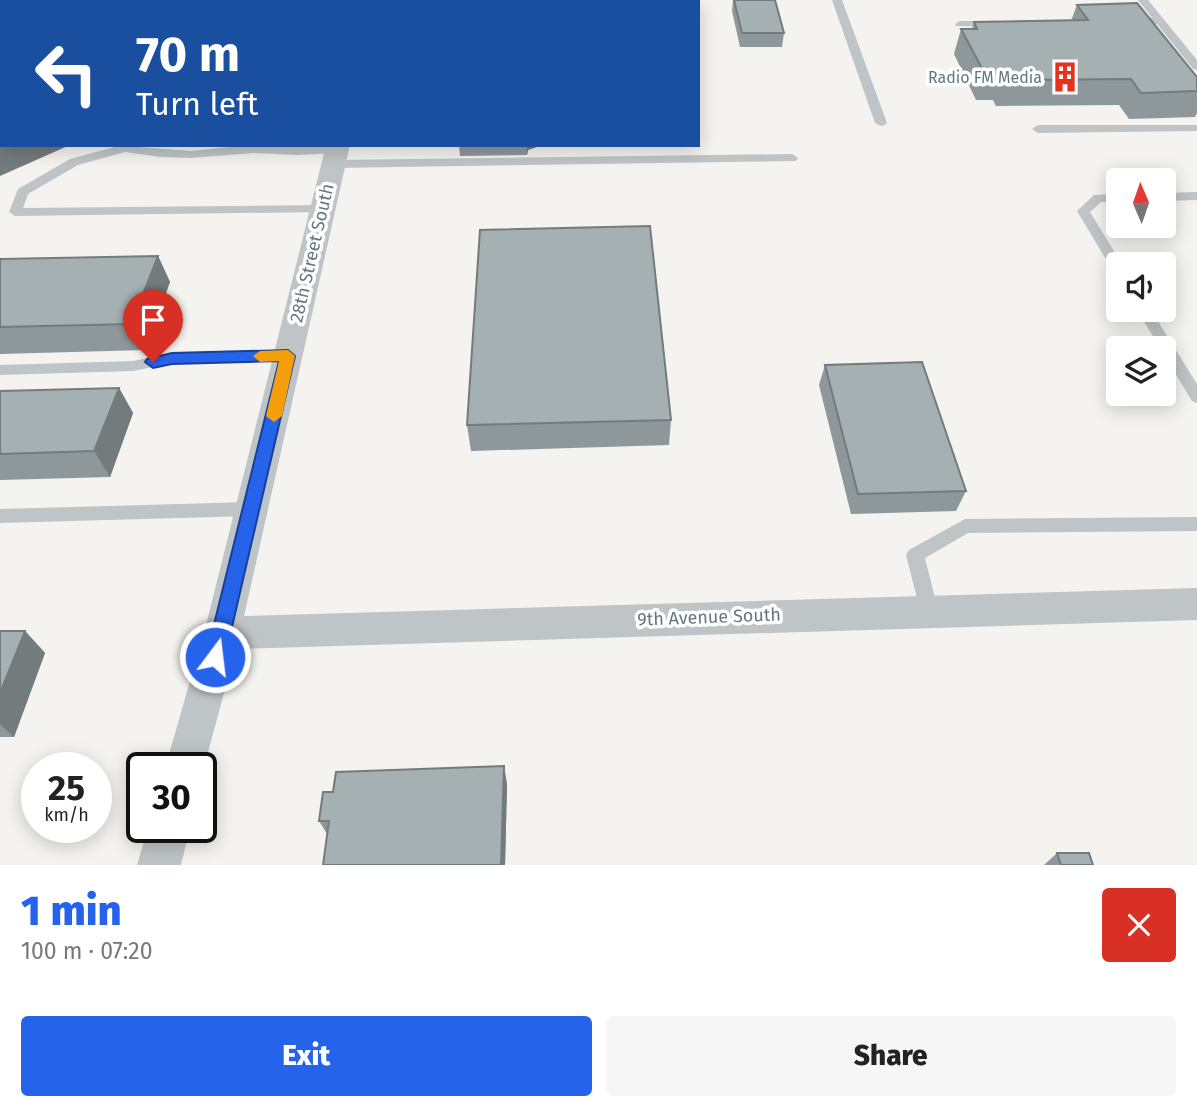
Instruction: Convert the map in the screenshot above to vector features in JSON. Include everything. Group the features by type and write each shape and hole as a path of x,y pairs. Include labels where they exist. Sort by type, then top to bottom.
{"street":[{"name":"28th Street South","path":"189,752 222,633 336,153"},
{"name":"9th Avenue South","path":"222,633 1197,604"},
{"path":"159,865 165,843"}],"lane":[{"path":"838,0 881,123"},
{"path":"1143,0 1197,67"},
{"path":"1120,22 1160,21"},
{"path":"960,24 1000,24"},
{"path":"1038,129 1197,128"},
{"path":"323,208 15,212 22,192 74,162 133,147 157,155 195,155 254,147 336,153 792,158"},
{"path":"1176,197 1197,196"},
{"path":"1106,198 1098,198 1083,211 1108,252"},
{"path":"1150,322 1197,397"},
{"path":"0,370 133,366 172,358 288,356"},
{"path":"0,516 251,509"},
{"path":"929,610 915,555 965,526 1197,524"}],"building":[{"path":"734,0 775,0 784,33 742,33"},
{"path":"1137,3 1197,77 1197,91 1141,93 1131,79 1005,80 1002,74 985,74 961,29 977,29 974,22 1088,20 1077,5"},
{"path":"650,226 671,420 467,425 480,230"},
{"path":"158,256 131,324 0,327 0,259"},
{"path":"922,362 966,491 858,494 825,365"},
{"path":"119,388 94,451 0,454 0,391"},
{"path":"0,631 25,631 0,693"},
{"path":"504,766 501,865 323,865 329,821 319,821 323,792 333,792 336,772"},
{"path":"1057,853 1089,853 1093,865 1061,865"}],"slow traffic":[{"path":"260,356 288,356 274,416"}],"place":[{"name":"Radio FM Media","path":"1065,77"}],"route":[{"path":"153,362 172,358 288,356 215,657"}]}
